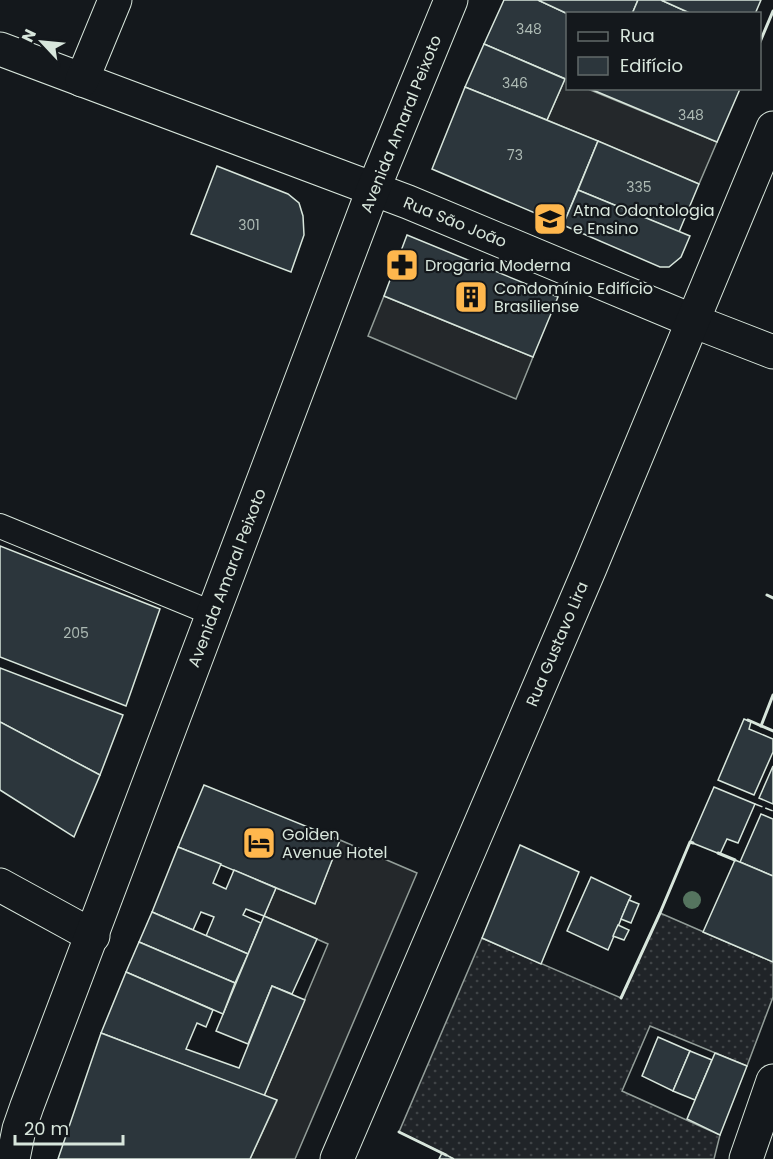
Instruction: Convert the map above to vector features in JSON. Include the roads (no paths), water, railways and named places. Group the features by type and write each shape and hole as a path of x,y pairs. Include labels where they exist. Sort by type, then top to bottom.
{"main road":[{"path":"82,80 116,0"},
{"name":"Avenida Amaral Peixoto","path":"11,1136 93,936 373,190 451,0"},
{"name":"Rua São João","path":"0,49 408,202 773,352"},
{"name":"Rua Gustavo Lira","path":"337,1159 585,579 773,128"},
{"path":"0,885 93,936"},
{"path":"746,1159 773,1081"}],"street":[{"path":"0,526 214,614"}],"place":[{"name":"Atna Odontologia e Ensino","path":"550,219"},
{"name":"Drogaria Moderna","path":"402,265"},
{"name":"Condomínio Edifício Brasiliense","path":"471,297"},
{"name":"Golden Avenue Hotel","path":"259,843"}]}
